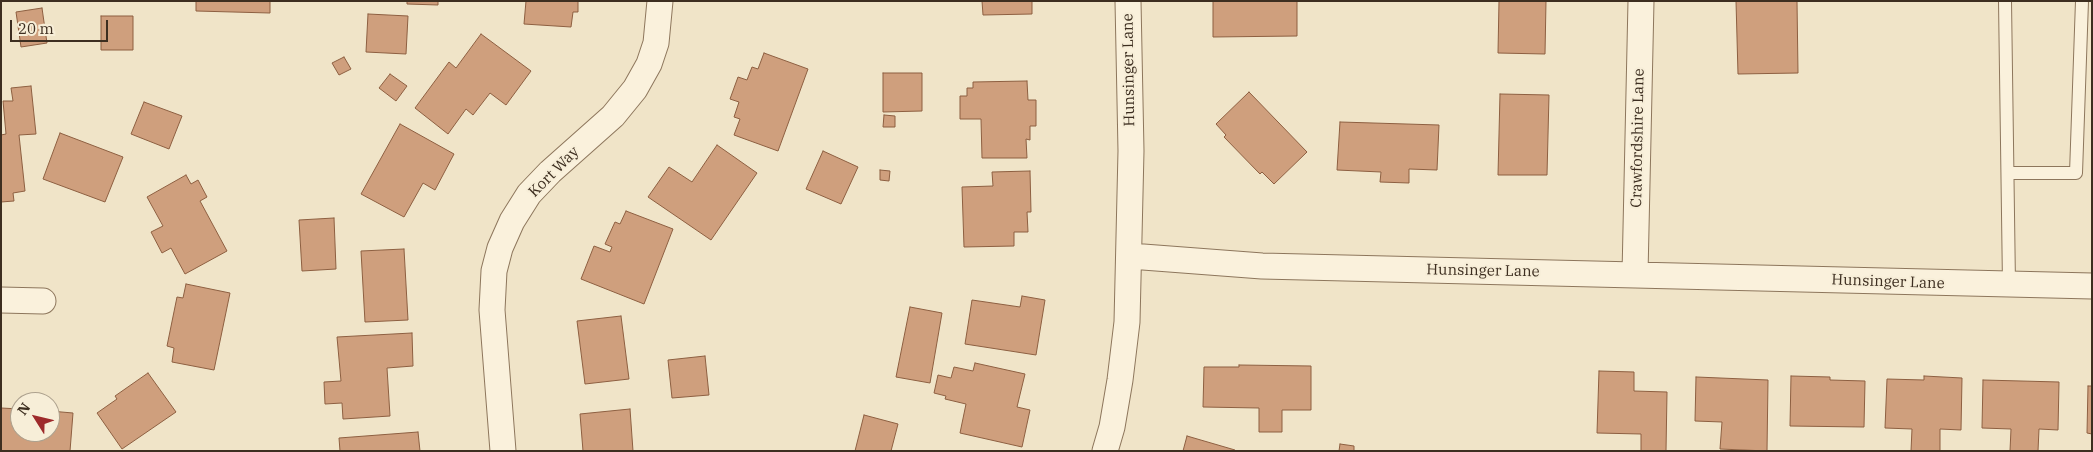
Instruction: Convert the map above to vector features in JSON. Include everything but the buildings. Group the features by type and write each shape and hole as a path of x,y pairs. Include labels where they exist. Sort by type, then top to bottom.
{"street":[{"name":"Kort Way","path":"503,451 492,297 494,271 500,248 512,220 529,194 550,172 613,116 635,90 656,43 660,1"},
{"name":"Hunsinger Lane","path":"1128,1 1131,150 1130,256 1262,266 2092,286"},
{"name":"Crawfordshire Lane","path":"1635,274 1641,1"},
{"path":"1105,451 1112,427 1124,354 1130,256"},
{"path":"1,300 43,301"}],"lane":[{"path":"2005,1 2009,285"},
{"path":"2008,174 2076,173 2082,1"}]}
